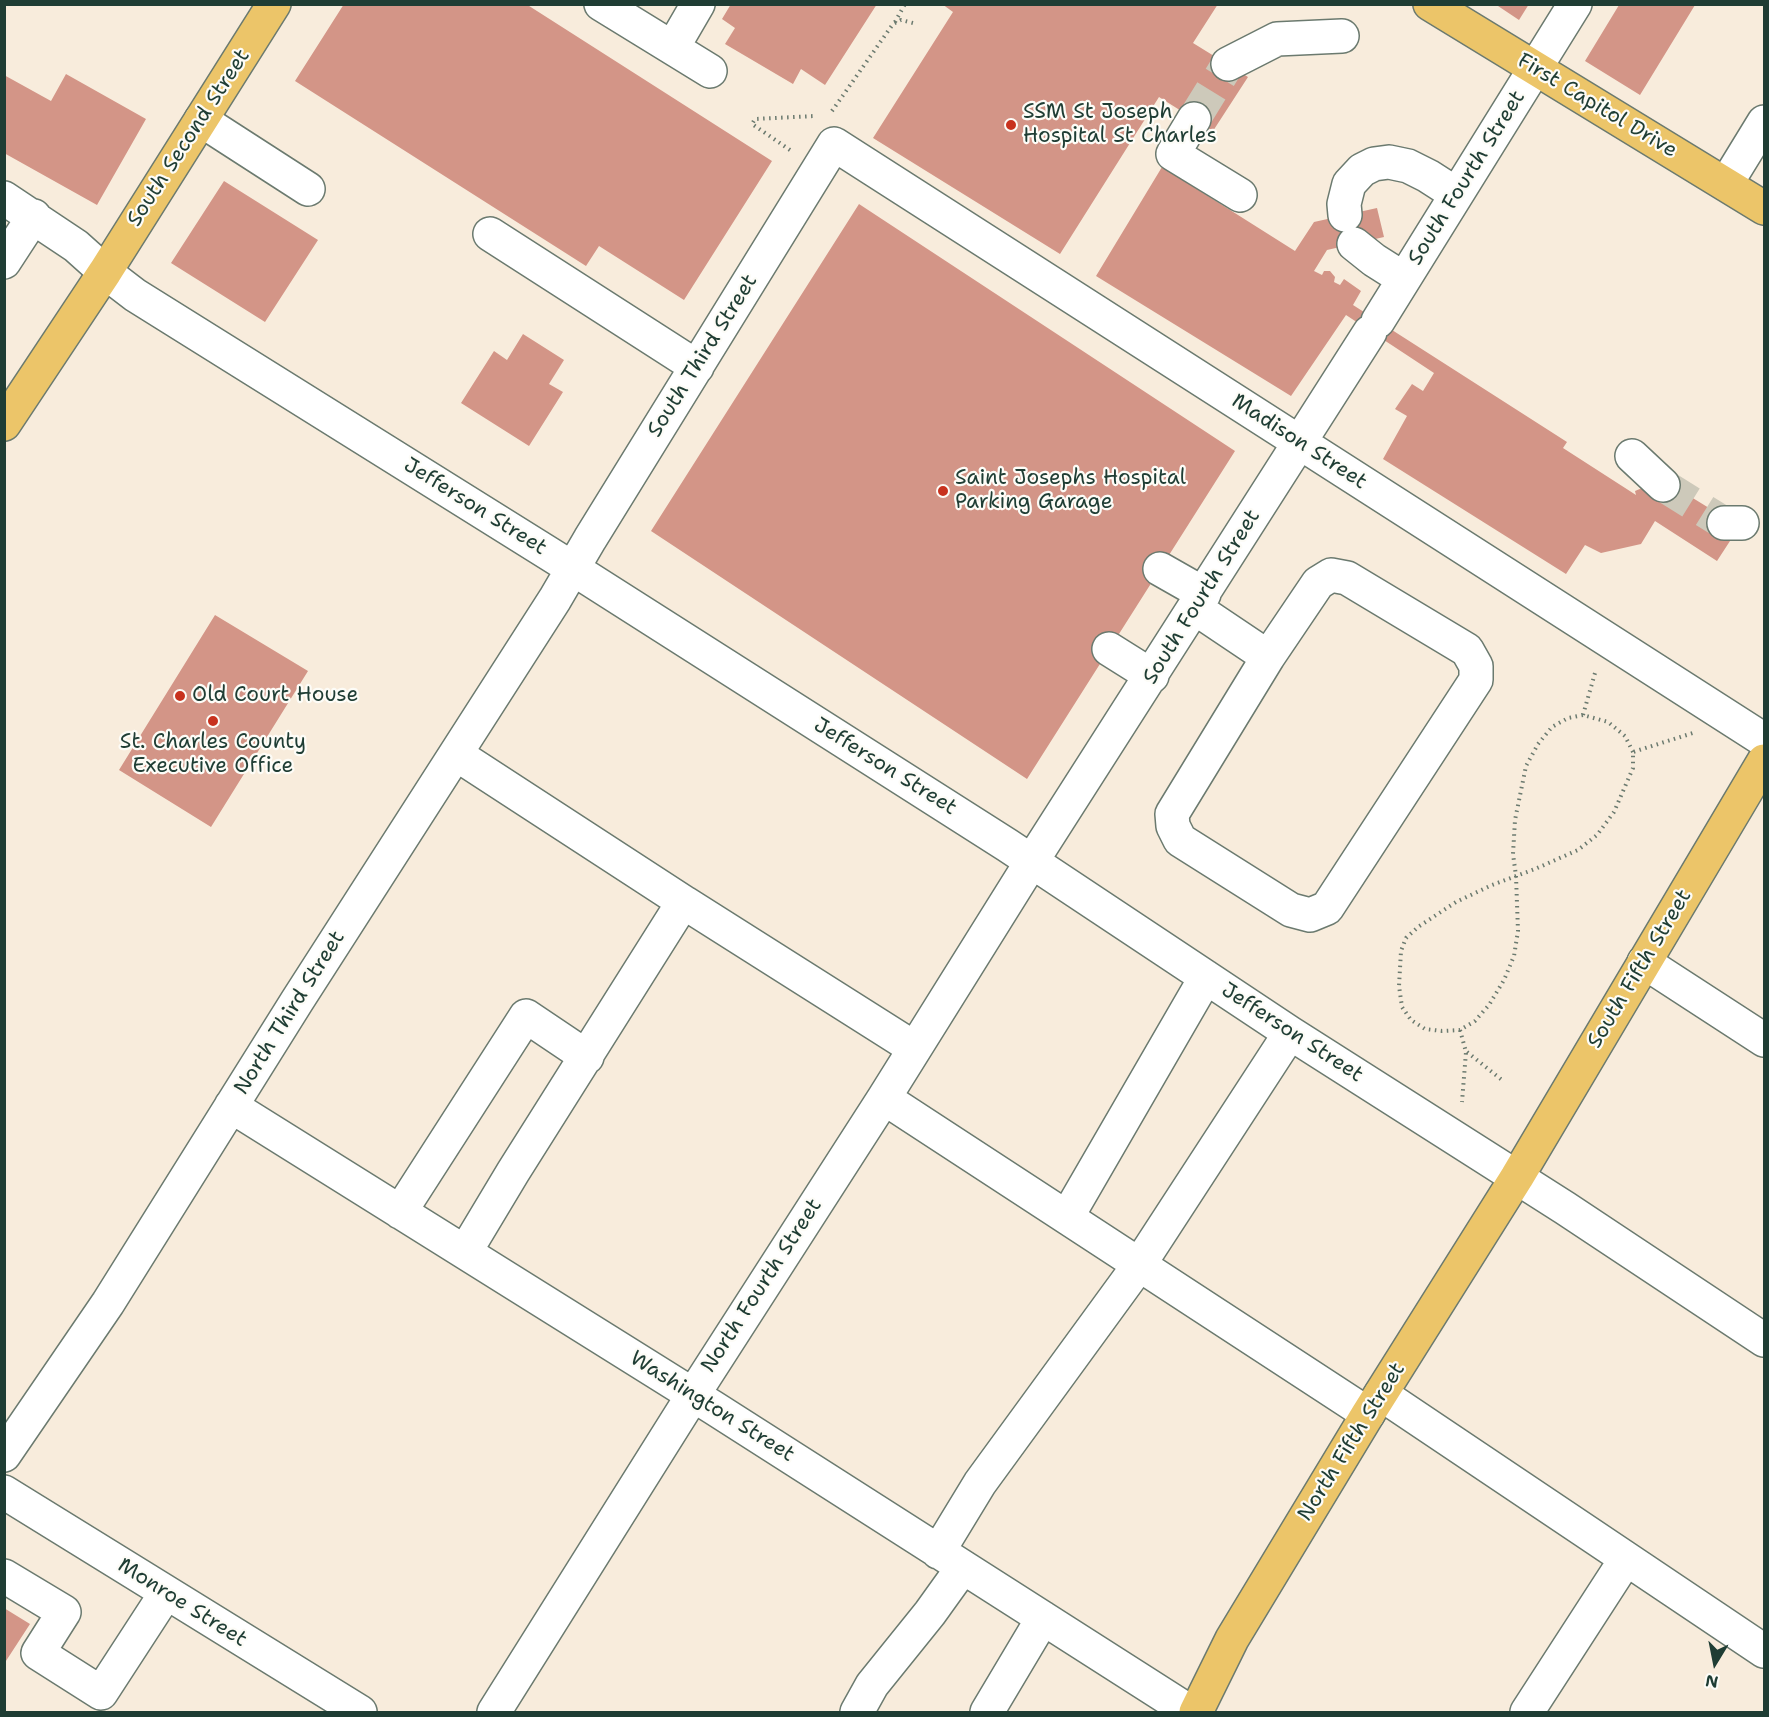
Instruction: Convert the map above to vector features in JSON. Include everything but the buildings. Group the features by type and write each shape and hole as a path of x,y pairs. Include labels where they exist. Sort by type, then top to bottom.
{"main road":[{"name":"South Second Street","path":"4,423 105,272 274,4"},
{"name":"First Capitol Drive","path":"1430,4 1764,208"},
{"name":"South Fifth Street","path":"1517,1177 1764,761"},
{"name":"North Fifth Street","path":"1196,1713 1232,1639 1517,1177"}],"street":[{"path":"601,4 710,71"},
{"path":"673,47 698,4"},
{"name":"South Fourth Street","path":"1032,861 1200,601 1575,4"},
{"path":"1228,64 1277,39 1342,36"},
{"path":"1194,119 1173,154 1240,195"},
{"path":"201,120 308,189"},
{"path":"1726,184 1764,122"},
{"name":"South Third Street","path":"572,568 697,367 829,127"},
{"name":"Madison Street","path":"829,127 1300,443 1764,740"},
{"path":"1404,279 1374,260 1349,229 1344,204 1349,184 1362,170 1374,164 1389,162 1408,166 1456,194"},
{"name":"Jefferson Street","path":"4,198 76,246 105,272 146,302 572,568 1032,861 1290,1033 1517,1177 1764,1340"},
{"path":"4,262 34,216"},
{"path":"490,234 697,367"},
{"path":"1632,456 1663,485"},
{"name":"North Third Street","path":"4,1455 108,1303 555,599 572,568"},
{"path":"1160,568 1268,657"},
{"path":"1331,575 1347,578 1467,650 1476,666 1476,680 1327,908 1310,915 1291,910 1180,840 1173,826 1172,814 1268,657 1318,583 1331,575"},
{"path":"1109,649 1152,676"},
{"path":"456,754 914,1048"},
{"name":"North Fourth Street","path":"494,1713 1032,861"},
{"path":"465,1252 675,915 685,903"},
{"path":"1644,962 1764,1040"},
{"path":"1067,1217 1206,977"},
{"path":"400,1212 526,1016 587,1056"},
{"path":"856,1713 872,1685 930,1613 980,1483 1139,1264 1290,1033"},
{"path":"884,1098 1139,1264 1375,1404 1626,1559 1764,1651"},
{"name":"Washington Street","path":"231,1106 693,1395 1190,1713"},
{"name":"Monroe Street","path":"4,1492 360,1713"},
{"path":"1527,1713 1626,1559"},
{"path":"4,1576 64,1612 38,1653 101,1693 166,1593"},
{"path":"987,1713 1043,1618"}],"path":[{"path":"798,155 752,124 755,119 814,116 829,127 905,4"},
{"path":"893,24 901,20 916,24"},
{"path":"1583,715 1596,670"},
{"path":"1583,715 1568,718 1552,727 1538,744 1526,766 1515,820 1513,854 1516,876 1518,931 1514,956 1504,981 1489,1005 1475,1021 1460,1030 1425,1029 1411,1020 1402,1007 1399,986 1401,951 1406,938 1418,927 1456,902 1516,876 1578,850 1597,835 1614,812 1633,768 1633,752 1625,736 1608,722 1583,715"},
{"path":"1633,752 1691,735 1696,730"},
{"path":"1460,1030 1466,1052 1462,1102"},
{"path":"1466,1052 1502,1080"}],"tunnel":[{"path":"1194,119 1228,64"},
{"path":"1663,485 1724,523"}],"place":[{"name":"SSM St Joseph Hospital St Charles","path":"1011,125"},
{"name":"Saint Josephs Hospital Parking Garage","path":"943,491"},
{"name":"Old Court House","path":"180,696"},
{"name":"St. Charles County Executive Office","path":"213,721"}]}
